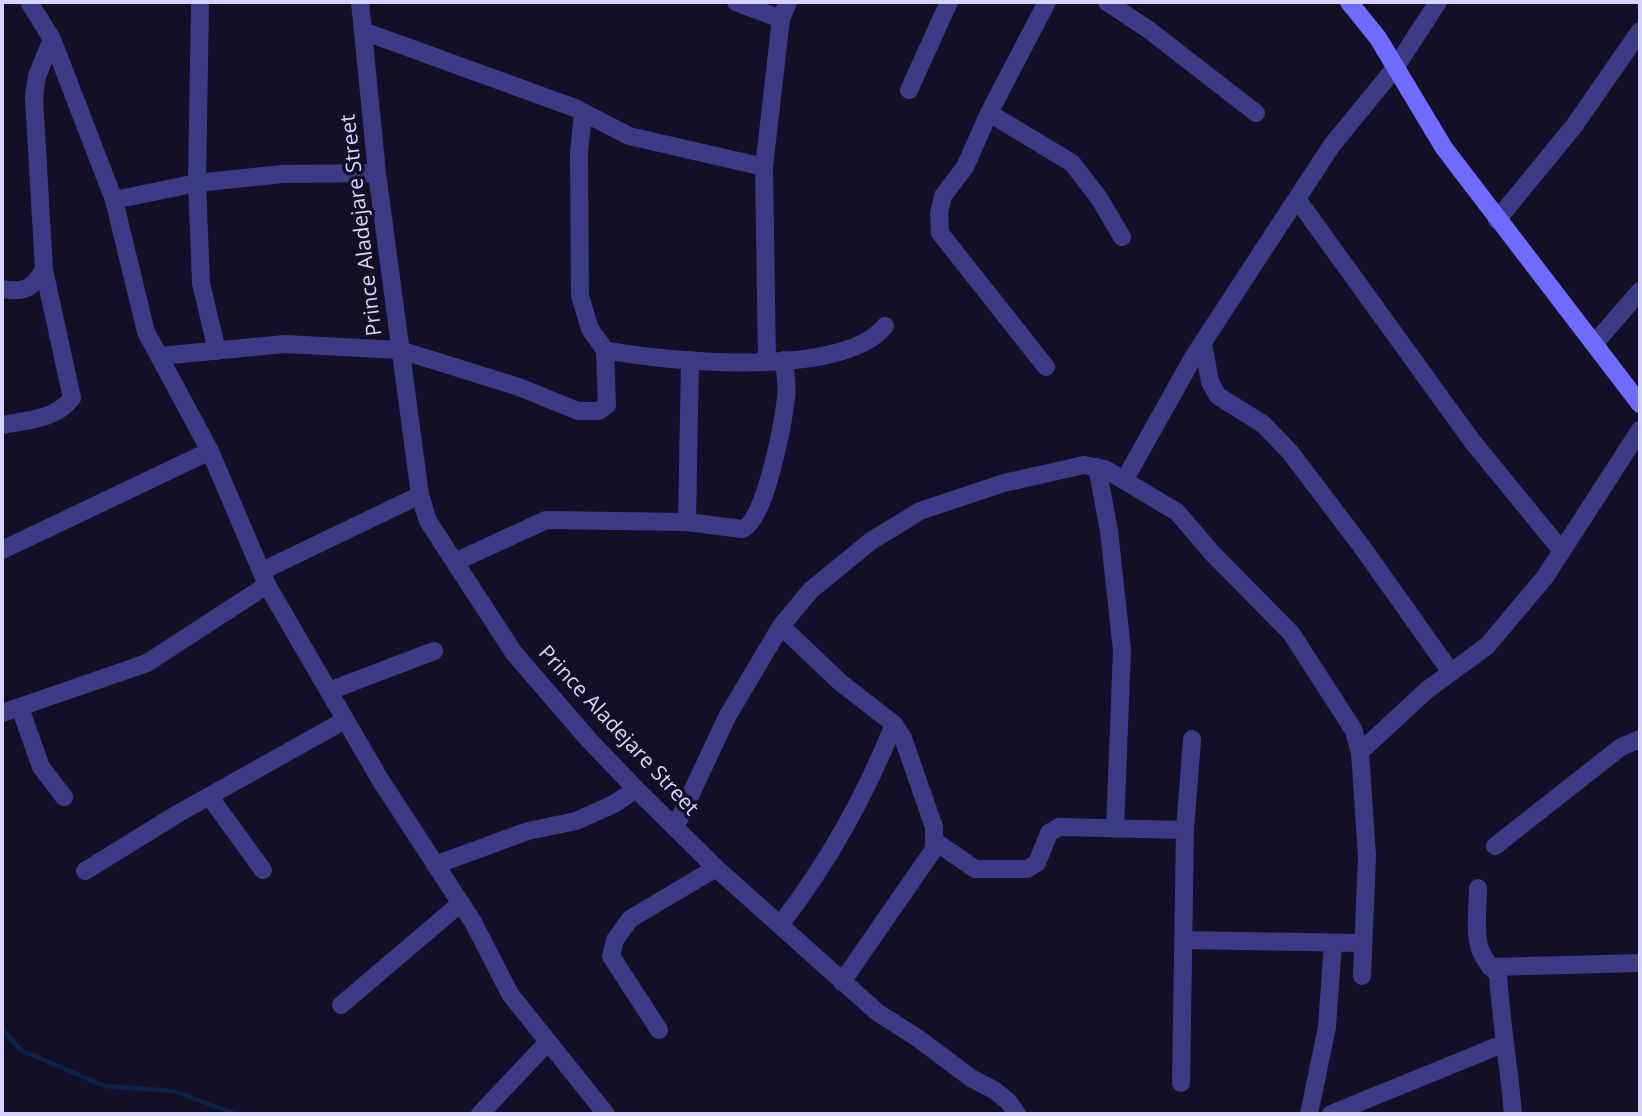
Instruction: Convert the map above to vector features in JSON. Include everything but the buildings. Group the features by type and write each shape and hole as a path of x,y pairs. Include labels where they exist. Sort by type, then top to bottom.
{"street":[{"path":"29,2 52,39 114,200 142,321 210,451 265,578 345,720 461,903 510,994 606,1114"},
{"path":"200,2 197,183 201,283 217,351"},
{"name":"Prince Aladejare Street","path":"360,2 377,173 400,350 420,495 428,521 514,653 636,789 716,868 877,1012 971,1078 994,1090 1009,1102 1017,1114"},
{"path":"736,2 781,19"},
{"path":"455,562 546,520 687,522 742,529 754,523 766,491 787,397 775,360 764,167 781,19 788,2"},
{"path":"909,90 949,2"},
{"path":"1046,368 940,233 939,213 943,196 965,167 989,113 1047,2"},
{"path":"1107,2 1149,30 1256,113"},
{"path":"1349,2 1378,38 1444,148 1640,404"},
{"path":"1125,479 1203,342 1297,198 1332,145 1395,68 1438,2"},
{"path":"363,31 583,112 629,136 764,167"},
{"path":"1497,219 1574,126 1640,31"},
{"path":"2,425 51,415 64,408 72,398 44,270 34,87 52,39"},
{"path":"160,356 285,344 400,350 519,387 579,411 592,412 607,405 605,350 590,329 580,296 579,153 583,112"},
{"path":"989,113 1072,163 1099,198 1122,237"},
{"path":"114,200 197,183 282,174 377,173"},
{"path":"1297,198 1472,441 1562,551"},
{"path":"2,289 21,292 29,289 44,270"},
{"path":"1594,344 1640,291"},
{"path":"605,350 690,360 814,360 849,350 885,326"},
{"path":"1203,342 1210,382 1218,396 1263,424 1290,452 1450,671"},
{"path":"687,522 690,360"},
{"path":"1360,752 1450,671 1487,646 1545,577 1640,430"},
{"path":"2,550 210,451"},
{"path":"675,828 727,717 781,626 811,590 871,541 920,511 1004,483 1084,465 1097,467 1125,479 1177,512 1213,554 1291,633 1353,729 1360,752 1367,856 1362,976"},
{"path":"1097,467 1109,531 1122,650 1115,829"},
{"path":"2,713 147,663 265,578 420,495"},
{"path":"781,626 841,683 894,724 903,738 934,827 936,842 918,874 842,982"},
{"path":"329,691 434,651"},
{"path":"20,708 41,767 64,797"},
{"path":"85,871 209,796 345,720"},
{"path":"780,925 812,884 870,783 894,724"},
{"path":"1181,1083 1185,830 1192,738"},
{"path":"1496,846 1621,747 1640,739"},
{"path":"435,865 528,831 576,821 614,804 636,789"},
{"path":"209,796 263,870"},
{"path":"936,842 975,869 1027,869 1037,863 1049,833 1054,829 1185,830"},
{"path":"659,1030 611,956 615,940 630,919 716,868"},
{"path":"1478,888 1478,948 1483,962 1498,974 1513,1114"},
{"path":"341,1005 461,903"},
{"path":"1183,940 1362,943"},
{"path":"1309,1114 1327,1027 1333,943"},
{"path":"1490,967 1640,963"},
{"path":"480,1114 548,1042"},
{"path":"1331,1114 1505,1043"}],"waterway":[{"path":"2,1029 21,1050 104,1086 174,1091 236,1114"}]}
